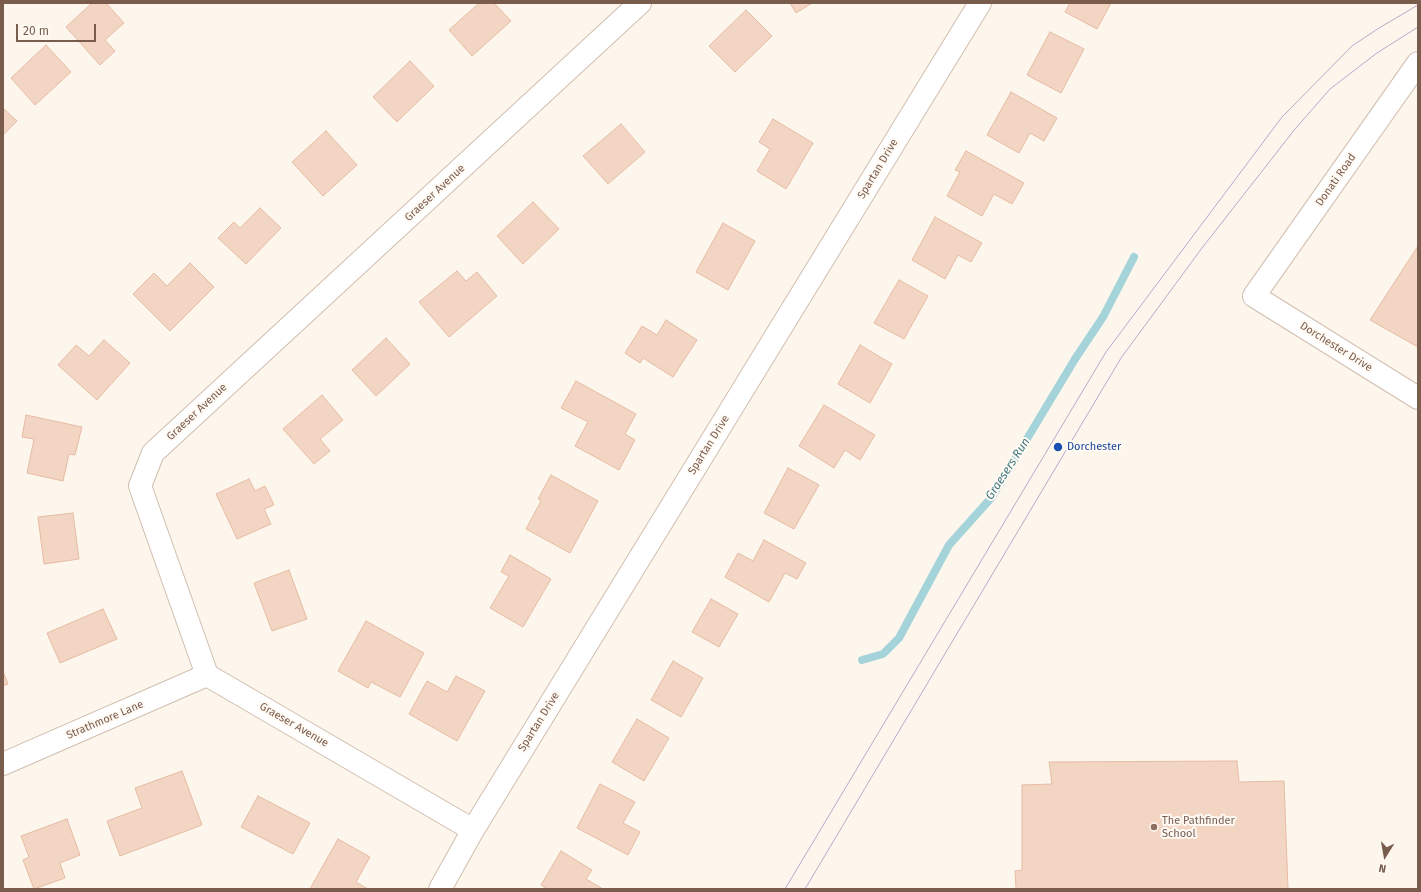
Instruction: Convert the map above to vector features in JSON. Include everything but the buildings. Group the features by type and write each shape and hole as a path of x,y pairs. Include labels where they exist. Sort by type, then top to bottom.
{"street":[{"name":"Graeser Avenue","path":"473,830 207,675 140,486 153,453 640,3"},
{"name":"Spartan Drive","path":"440,889 473,830 980,3"},
{"name":"Donati Road","path":"1254,296 1418,63"},
{"name":"Dorchester Drive","path":"1254,296 1418,398"},
{"name":"Strathmore Lane","path":"3,764 207,675"}],"waterway":[{"name":"Graesers Run","path":"862,660 883,654 899,638 949,545 992,497 1075,359 1103,317 1134,257"}],"tram line":[{"path":"785,889 1106,352 1282,117 1352,46 1418,5"},
{"path":"805,889 1121,358 1202,248 1295,129 1330,89 1377,53 1418,27"}],"place":[{"name":"Dorchester","path":"1058,447"},
{"name":"The Pathfinder School","path":"1154,827"}]}
